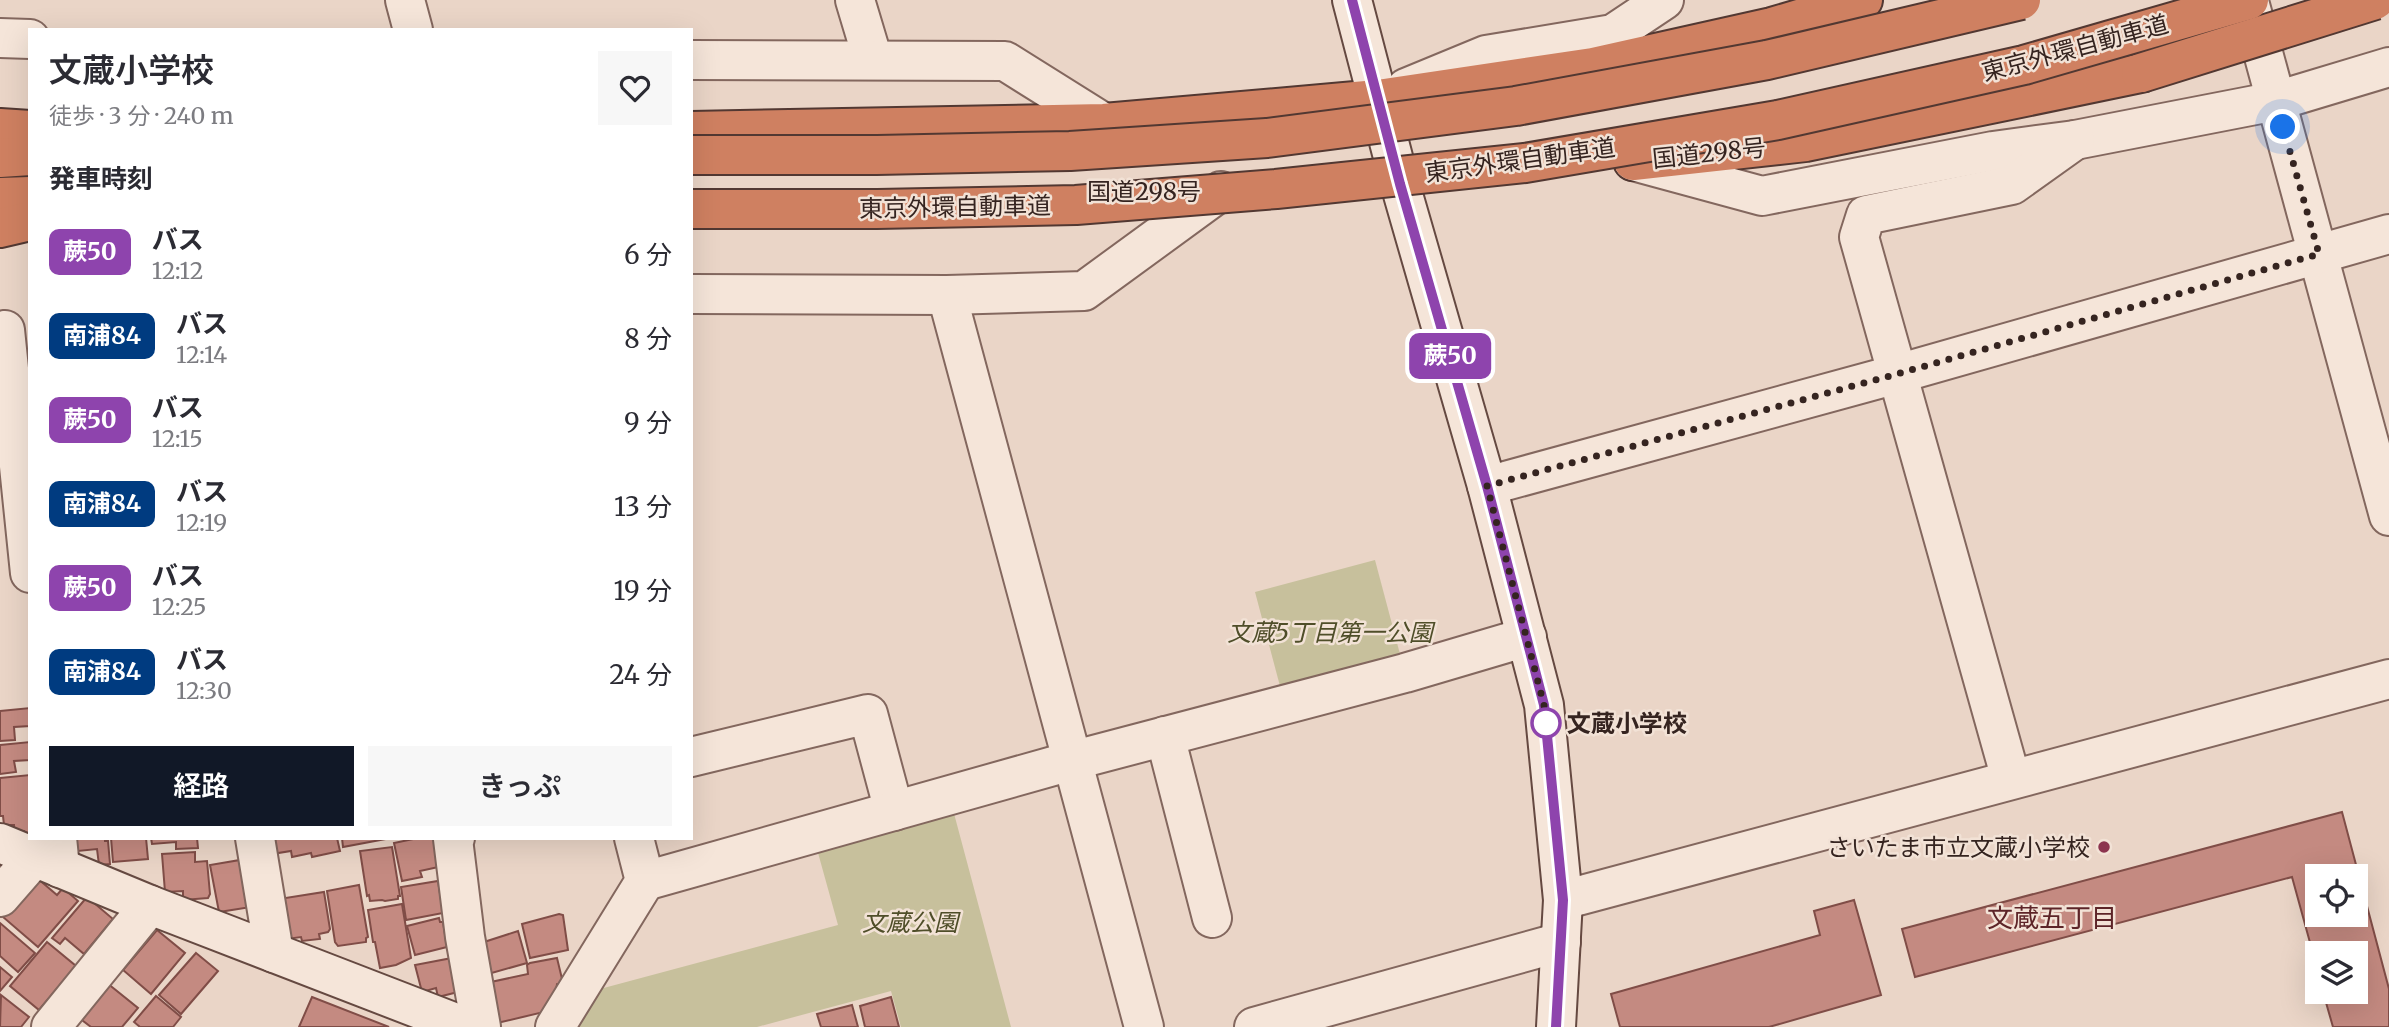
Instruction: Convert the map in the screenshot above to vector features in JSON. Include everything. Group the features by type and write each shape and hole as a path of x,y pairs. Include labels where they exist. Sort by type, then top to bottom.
{"highway":[{"path":"693,131 1104,123 1378,99 1593,68 1772,27 1863,0"},
{"path":"693,155 877,155 1070,150 1267,138 1516,106 1767,60 2021,0"},
{"name":"東京外環自動車道","path":"693,209 1076,205 1276,189 1525,163 1792,117 2024,65 2249,0"},
{"name":"国道298号","path":"693,192 1221,191 1400,184 1806,142 2141,73 2375,0"},
{"path":"0,128 28,130"},
{"path":"0,145 28,143"},
{"path":"0,158 28,156"},
{"path":"0,197 28,195"},
{"path":"0,209 28,207"},
{"path":"0,228 28,221"}],"street":[{"path":"405,0 412,28"},
{"path":"855,0 873,60"},
{"path":"1352,0 1400,184 1487,486 1544,705 1563,900 1556,1027"},
{"path":"1378,99 1486,55 1613,34 1664,0"},
{"path":"2249,0 2389,516"},
{"path":"0,38 28,39"},
{"path":"693,60 1005,61 1104,123"},
{"path":"1633,161 1762,197 1993,151 2075,140 2276,101 2389,67"},
{"path":"2011,779 1859,237 1866,215 2012,185 2075,140"},
{"path":"693,294 947,295 1084,291 1221,191"},
{"path":"1487,486 1897,374 2389,234"},
{"path":"947,295 1144,1027"},
{"path":"11,329 28,547"},
{"path":"555,1027 645,881 1072,761 1527,638"},
{"path":"1563,900 2389,680"},
{"path":"693,757 868,714 894,811"},
{"path":"1164,736 1212,918"},
{"path":"255,840 274,953"},
{"path":"453,840 481,1027"},
{"path":"635,840 645,881"},
{"path":"0,897 38,852 150,905 466,1027"},
{"path":"51,1027 150,905"},
{"path":"1254,1027 1561,942"}],"green space":[{"name":"文蔵5丁目第一公園","path":"1375,560 1405,673 1285,705 1255,592"},
{"name":"文蔵公園","path":"952,806 1011,1027 901,1027 891,991 757,1027 574,1027 600,989 838,925 815,842"}],"building":[{"path":"28,708 28,726 14,727 15,740 0,741 0,711"},
{"path":"28,742 28,760 14,761 16,772 0,774 0,745"},
{"path":"28,775 28,833 14,832 14,825 4,825 3,816 0,816 0,778"},
{"path":"2342,812 2356,864 2305,864 2305,924 2292,877 1915,977 1902,929"},
{"path":"73,840 108,841 110,864 99,865 97,849 78,851 77,844 75,845"},
{"path":"111,840 146,840 148,859 113,862"},
{"path":"151,840 197,840 198,848 176,849 176,842 152,844"},
{"path":"269,840 337,840 340,851 312,857 311,853 292,857 291,851 272,854"},
{"path":"342,840 380,840 343,847"},
{"path":"436,840 439,842 443,866 420,871 422,877 402,881 394,843"},
{"path":"392,847 400,896 398,899 370,901 360,851"},
{"path":"195,852 195,862 207,861 210,894 208,898 183,900 183,891 165,892 162,854"},
{"path":"240,860 251,907 219,912 210,865"},
{"path":"37,878 57,895 63,888 78,901 38,947 3,917"},
{"path":"438,881 443,913 406,920 401,887"},
{"path":"359,885 368,937 366,942 338,946 335,942 327,891"},
{"path":"324,892 330,929 328,932 319,934 320,939 287,939 279,899"},
{"path":"87,897 113,919 84,954 65,938 60,944 52,938"},
{"path":"1854,900 1881,995 1769,1027 1620,1027 1611,994 1820,935 1814,911"},
{"path":"402,904 411,958 380,968 368,910"},
{"path":"2368,910 2389,989 2389,1027 2333,1027 2326,1004 2368,1004 2368,941 2310,941 2306,927 2368,927"},
{"path":"563,915 568,950 530,958 522,924"},
{"path":"439,918 440,922 443,922 447,947 415,955 407,926"},
{"path":"0,923 35,953 18,972 0,956"},
{"path":"157,930 185,953 151,994 123,970"},
{"path":"518,931 527,963 488,974 481,943"},
{"path":"47,942 76,966 39,1010 10,986"},
{"path":"196,953 218,971 181,1014 159,995"},
{"path":"452,958 462,991 438,997 436,988 422,992 415,965"},
{"path":"557,958 563,983 557,984 544,1012 497,1023 486,983 528,974 527,965 530,963"},
{"path":"0,967 12,977 0,991"},
{"path":"107,983 138,1008 122,1027 91,1027 78,1017"},
{"path":"1,995 29,1017 21,1027 0,1027"},
{"path":"156,996 181,1017 173,1027 140,1027 134,1022"},
{"path":"312,997 389,1027 299,1027"},
{"path":"891,997 899,1027 865,1027 860,1006"},
{"path":"852,1005 858,1027 821,1027 817,1014"}],"bus line":[{"name":"蕨50","path":"1352,0 1400,184 1487,486 1544,705 1563,900 1556,1027"}],"place":[{"name":"文蔵小学校","path":"1546,723"},
{"name":"さいたま市立文蔵小学校","path":"2104,847"}],"district":[{"name":"文蔵五丁目","path":"2052,917"}],"route":[{"path":"1546,723 1547,733 1544,705 1487,486 1897,374 2319,254 2283,127"}]}
